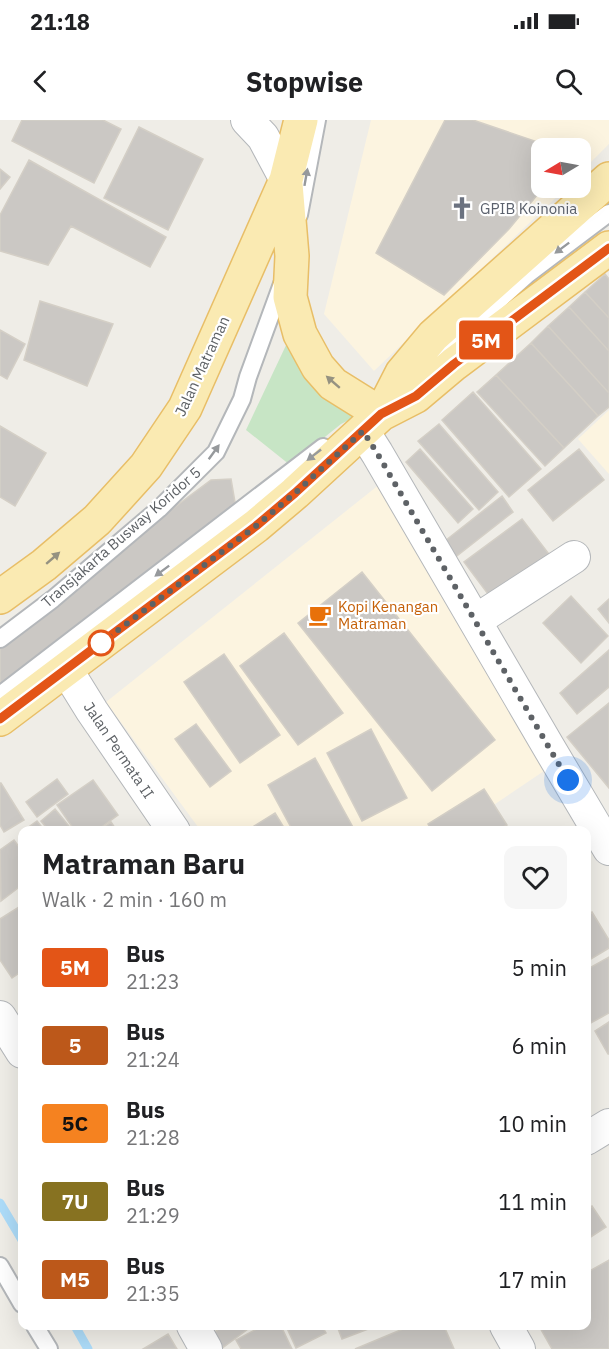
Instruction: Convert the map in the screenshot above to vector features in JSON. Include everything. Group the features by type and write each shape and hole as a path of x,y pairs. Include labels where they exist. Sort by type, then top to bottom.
{"main road":[{"name":"Jalan Matraman","path":"0,597 44,566 97,520 146,466 185,408 286,180 301,120"},
{"path":"372,423 402,373 433,336 609,179"},
{"name":"Jalan Matraman","path":"286,180 292,256 290,297 300,333 318,367 372,423"},
{"path":"0,719 256,526 372,423 416,396 454,364 609,248"}],"street":[{"path":"247,120 263,137 286,180"},
{"path":"372,423 377,453 609,849"},
{"path":"475,621 574,557"},
{"name":"Jalan Permata II","path":"66,669 171,826"},
{"path":"0,1017 18,1046"},
{"path":"591,1136 609,1125"},
{"path":"195,1330 206,1349"},
{"path":"508,1330 519,1349"}],"lane":[{"name":"Transjakarta Busway Koridor 5","path":"0,639 53,599 150,516 216,452 242,399 292,256 317,120"},
{"path":"0,695 349,426 372,423 447,347 528,274 609,213"},
{"path":"0,1266 18,1297"},
{"path":"37,1330 49,1349"}],"shaded area":[{"path":"371,120 609,120 609,144 591,162 591,138 531,138 531,198 556,198 374,371 324,314"},
{"path":"609,410 609,474 578,439"},
{"path":"380,484 544,771 462,826 197,826 106,702"}],"green space":[{"path":"297,322 369,410 341,424 290,465 246,430"}],"building":[{"path":"22,120 103,120 121,129 94,183 12,141"},
{"name":"GPIB Koinonia","path":"445,120 473,120 531,140 531,198 535,198 509,229 444,295 376,253"},
{"path":"139,127 203,159 168,230 104,198"},
{"path":"29,160 166,237 150,267 71,226 48,265 0,251 0,215"},
{"path":"0,169 10,177 0,189"},
{"path":"605,274 609,279 609,318 585,292"},
{"path":"585,292 609,318 609,351 569,307"},
{"path":"40,301 113,324 87,386 24,360"},
{"path":"569,307 609,351 609,393 548,326"},
{"path":"548,326 609,393 609,407 598,416 531,343"},
{"path":"0,330 25,344 7,379 0,375"},
{"path":"531,343 598,416 564,448 496,375"},
{"path":"496,375 564,448 545,466 477,392"},
{"path":"473,392 541,469 509,497 442,420"},
{"path":"439,424 498,492 479,510 418,441"},
{"path":"0,426 46,453 15,506 0,497"},
{"path":"420,449 473,509 458,523 406,462"},
{"path":"579,449 604,480 553,521 528,490"},
{"path":"231,479 236,508 0,690 0,648 132,539 211,480"},
{"path":"502,496 513,512 453,559 441,544"},
{"path":"522,519 552,558 494,602 464,562"},
{"path":"362,572 495,740 432,791 298,623"},
{"path":"571,596 608,636 581,663 543,623"},
{"path":"609,599 609,623 598,609"},
{"path":"284,633 343,713 298,745 240,666"},
{"path":"609,650 609,687 577,714 560,693"},
{"path":"224,654 280,735 240,763 184,682"},
{"path":"609,703 609,788 567,737"},
{"path":"196,724 231,771 210,787 175,739"},
{"path":"371,729 407,798 362,821 327,753"},
{"path":"315,758 352,826 290,826 268,785"},
{"path":"57,779 68,794 37,817 26,802"},
{"path":"93,780 118,815 103,826 72,826 57,805"},
{"path":"0,783 24,820 4,832 0,825"},
{"path":"484,789 507,825 429,826 428,824"},
{"path":"55,809 69,826 45,826 41,821"},
{"path":"275,813 283,826 254,826"},
{"path":"37,821 41,826 30,826"},
{"path":"14,840 18,846 18,888 1,901 0,850"},
{"path":"18,908 18,974 12,978 0,960 0,919"},
{"path":"591,912 609,940 609,948 591,959"},
{"path":"609,957 609,1013 591,1023 591,967"},
{"path":"609,1022 609,1054 608,1054 595,1031"},
{"path":"591,1206 606,1227 591,1237"},
{"path":"609,1260 609,1349 552,1349 541,1330 591,1330 591,1270"},
{"path":"218,1330 247,1330 221,1349 208,1337"},
{"path":"255,1330 283,1330 292,1349 241,1349 236,1340"},
{"path":"288,1330 324,1330 326,1333 296,1348"},
{"path":"339,1330 366,1330 342,1339"},
{"path":"400,1330 446,1330 454,1349 355,1349"},
{"path":"168,1334 177,1349 143,1349"}],"waterway":[{"path":"0,1203 18,1233"},
{"path":"77,1330 88,1349"}],"bus line":[{"name":"5M","path":"0,719 256,526 381,414 416,396 454,364 609,248"}],"place":[{"name":"GPIB Koinonia","path":"462,208"},
{"name":"Kopi Kenangan Matraman","path":"320,615"}],"route":[{"path":"101,643 256,526 363,431 568,780"}]}
